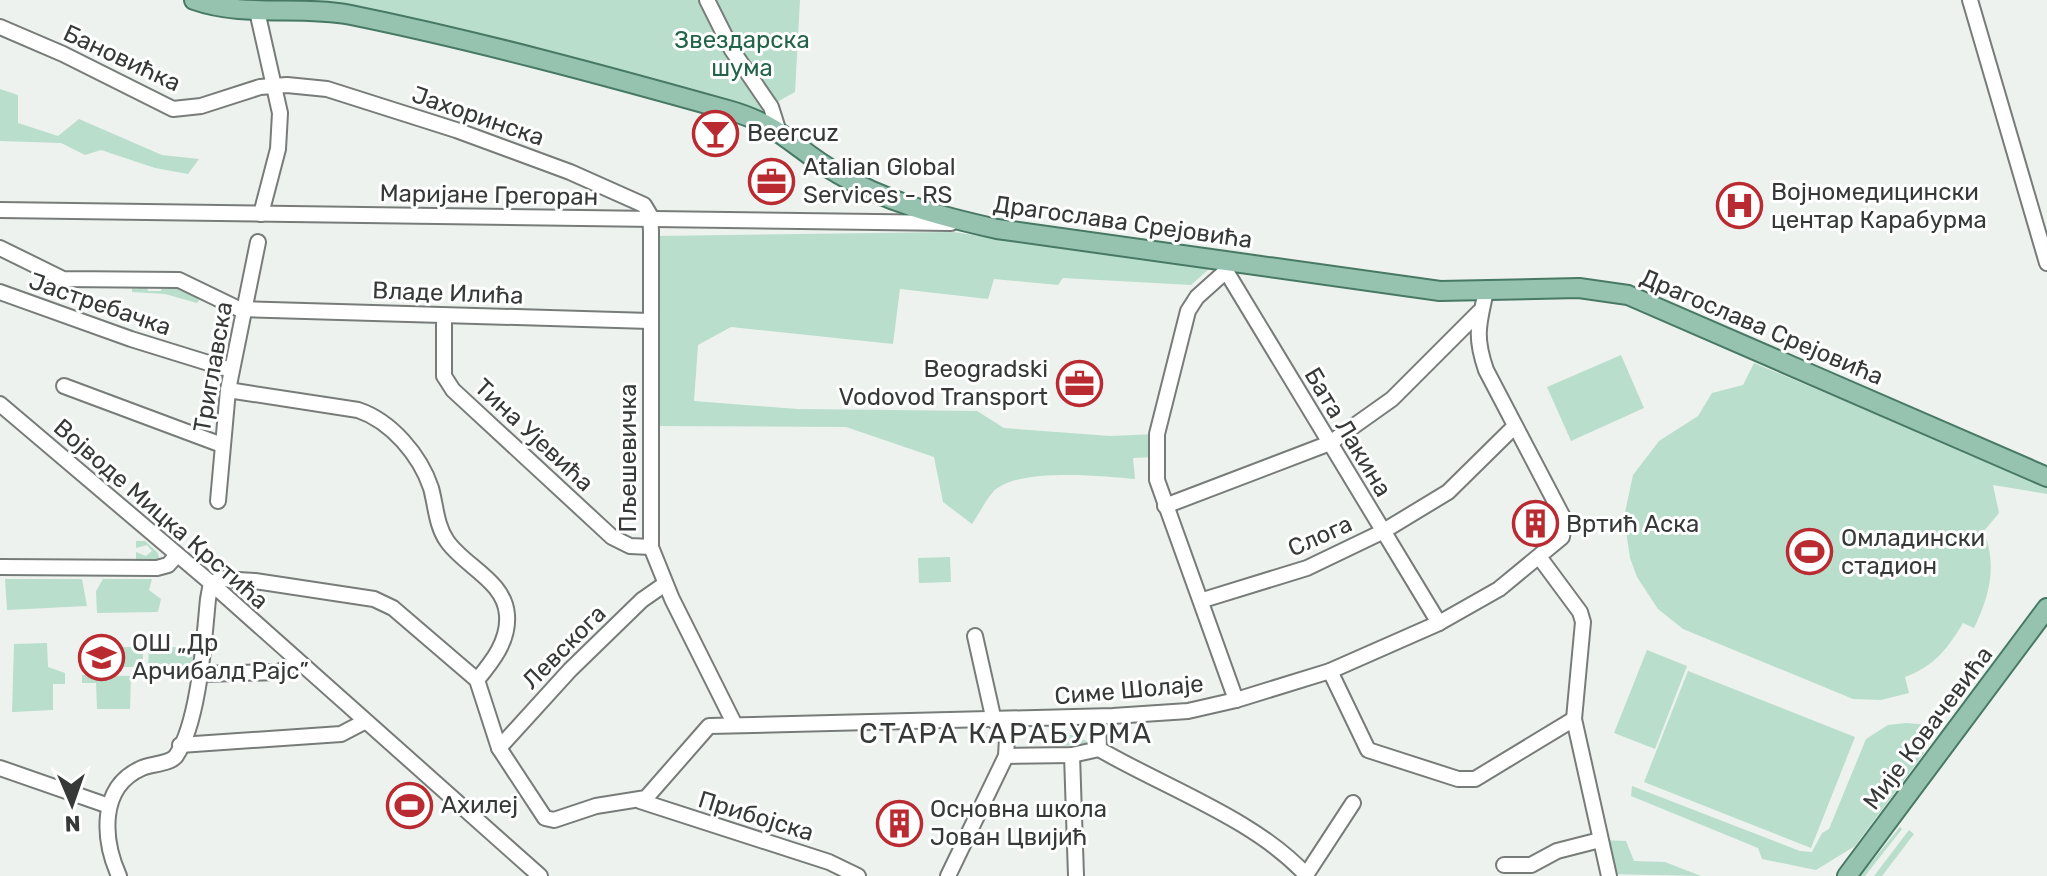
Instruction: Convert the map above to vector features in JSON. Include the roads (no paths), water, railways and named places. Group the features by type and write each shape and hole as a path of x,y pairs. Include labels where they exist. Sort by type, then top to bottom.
{"main road":[{"name":"Драгослава Срејовића","path":"194,0 225,8 347,15 527,55 727,110 778,129 853,182 898,201 978,225 1227,266 1440,291 1579,288 1628,295 2047,477"},
{"name":"Мије Ковачевића","path":"1847,876 2047,608"}],"street":[{"path":"707,0 732,50 771,107 778,129"},
{"path":"1970,0 2047,263"},
{"path":"257,11 275,85 279,138 261,214"},
{"name":"Бановићка","path":"0,27 88,66 173,109 185,110 275,85"},
{"name":"Јахоринска","path":"275,85 327,89 456,130 637,201 649,211 651,220"},
{"name":"Маријане Грегоран","path":"0,210 651,220 892,220 978,225"},
{"name":"Пљешевичка","path":"651,220 651,547 665,584 735,725"},
{"name":"Триглавска","path":"218,501 231,370 258,242"},
{"path":"0,248 63,279 179,280 245,309"},
{"path":"1227,266 1191,304 1155,457 1157,480 1165,506 1203,600 1236,700"},
{"name":"Бата Лакина","path":"1227,266 1382,532 1439,623"},
{"path":"1165,506 1330,443 1392,399 1479,311 1486,291"},
{"name":"Јастребачка","path":"0,292 131,339 231,370"},
{"name":"Владе Илића","path":"245,309 650,321"},
{"name":"Симе Шолаје","path":"640,801 653,792 703,729 735,725 1001,721 1188,711 1236,700 1330,671 1474,605 1540,558 1562,537 1564,519 1479,350 1479,311"},
{"name":"Тина Ујевића","path":"444,316 444,376 453,390 612,537 630,546 651,547"},
{"path":"64,386 222,445"},
{"path":"228,390 358,410 376,417 395,432 429,482 438,521 447,542 498,590 504,601 507,624 502,643 477,680"},
{"name":"Војводе Мицка Крстића","path":"0,404 211,583 540,876"},
{"name":"Слога","path":"1203,600 1307,568 1382,532 1448,492 1515,426"},
{"path":"0,567 151,569 168,565 177,555"},
{"path":"1540,558 1580,612 1583,622 1574,719 1609,876"},
{"path":"119,876 108,844 109,806 128,776 174,758 196,701 211,583 221,579 255,581 374,599 393,608 477,680 499,748 549,819 596,806 640,801"},
{"name":"Левскога","path":"499,748 570,670 642,600 665,584"},
{"path":"948,876 1006,756 1001,721 975,636"},
{"path":"200,674 279,672 298,662"},
{"path":"1330,671 1368,750 1458,779 1481,777 1574,719"},
{"path":"1098,717 1099,749"},
{"path":"180,745 341,734 364,722"},
{"path":"1006,756 1072,755 1099,749 1242,827 1306,875 1353,803"},
{"path":"1072,755 1076,876"},
{"path":"0,768 109,806"},
{"name":"Прибојска","path":"640,801 829,862 858,876"},
{"path":"1504,865 1531,865 1552,853 1600,840"}],"place":[{"name":"Beercuz","path":"716,133"},
{"name":"Atalian Global Services - RS","path":"772,181"},
{"name":"Војномедицински центар Карабурма","path":"1740,206"},
{"name":"Beogradski Vodovod Transport","path":"1079,383"},
{"name":"Вртић Аска","path":"1535,524"},
{"name":"Омладински стадион","path":"1810,552"},
{"name":"ОШ „Др Арчибалд Рајс”","path":"101,657"},
{"name":"Ахилеј","path":"410,805"},
{"name":"Основна школа Јован Цвијић","path":"899,823"}],"district":[{"name":"СТАРА КАРАБУРМА","path":"1006,733"}],"park label":[{"name":"Звездарска шума","path":"742,54"}]}
